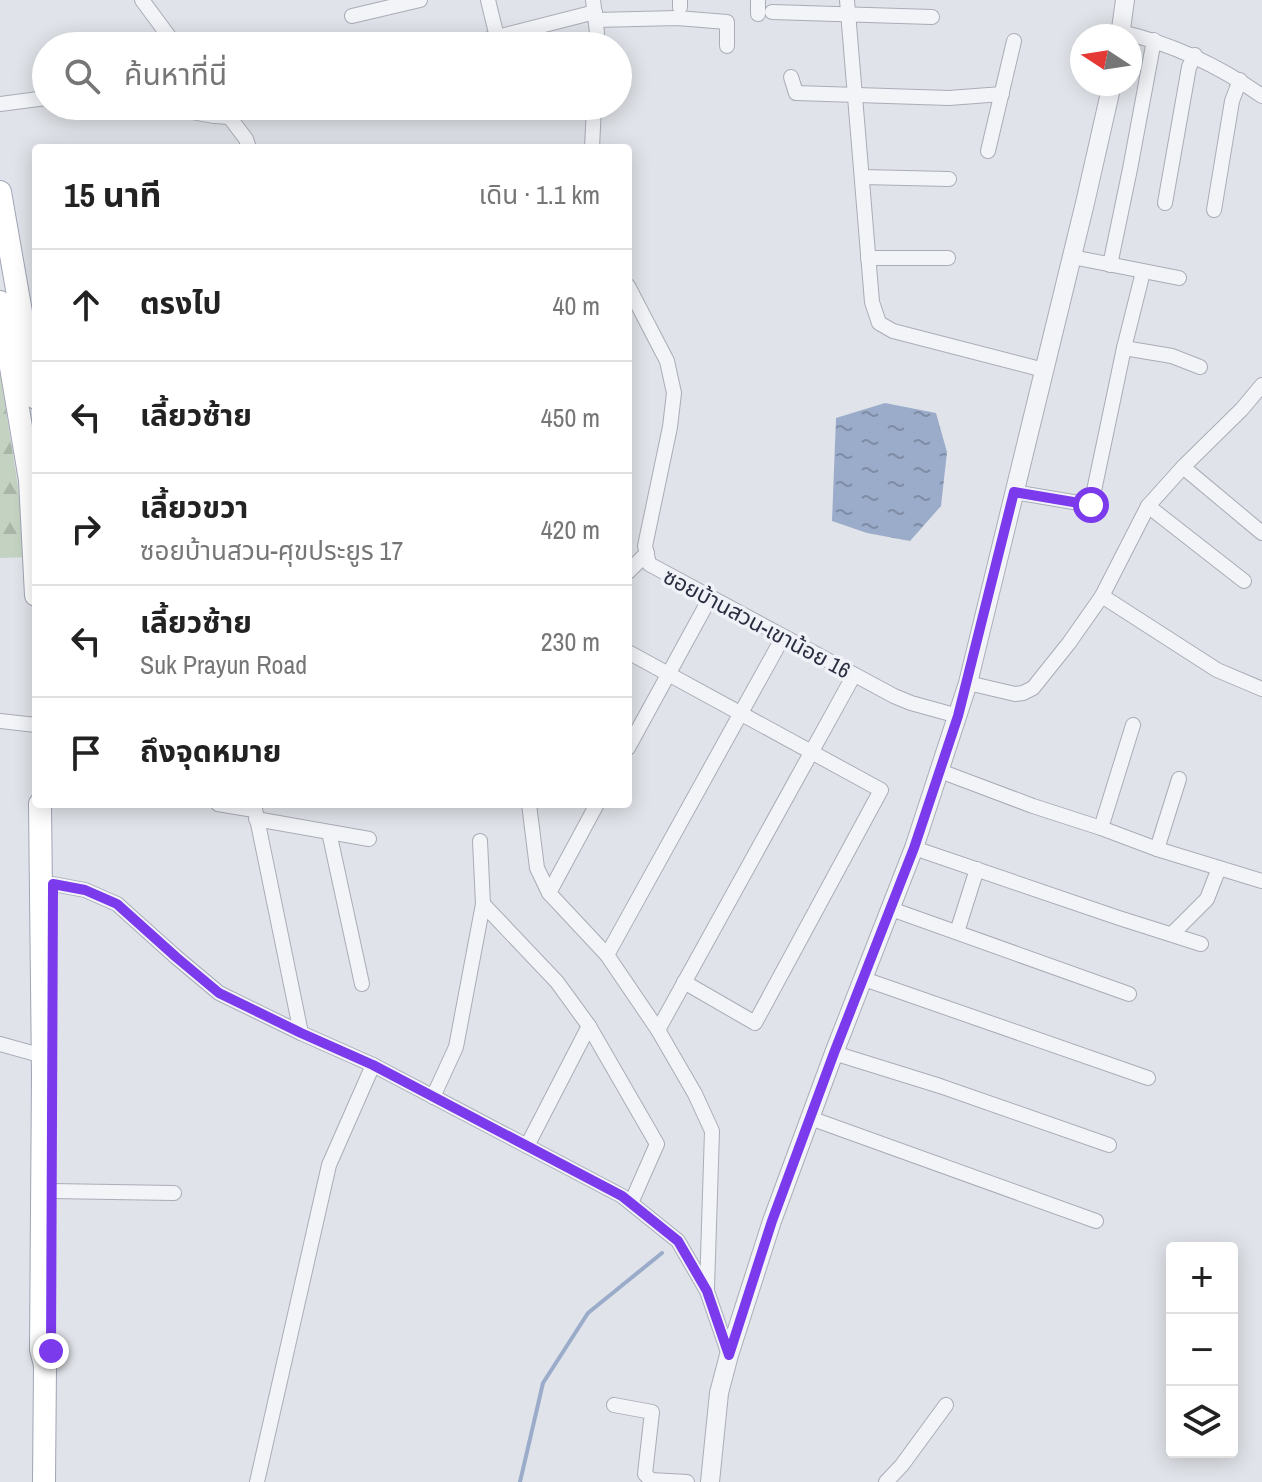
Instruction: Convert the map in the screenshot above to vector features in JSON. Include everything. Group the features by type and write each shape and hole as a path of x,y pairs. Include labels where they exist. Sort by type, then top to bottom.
{"main road":[{"path":"0,192 32,375"},
{"path":"0,302 30,480 32,518"},
{"path":"40,808 44,1482"},
{"path":"45,1365 51,1351 53,808"}],"street":[{"path":"142,0 166,32"},
{"path":"352,16 420,0"},
{"path":"488,0 496,32"},
{"path":"1121,24 1125,0"},
{"path":"848,7 872,302 879,323 893,331 1044,370"},
{"path":"763,9 848,7 932,17"},
{"path":"595,11 596,32"},
{"path":"516,32 595,11 727,22 727,46"},
{"path":"1142,38 1195,55 1262,96"},
{"path":"1110,265 1154,40"},
{"path":"988,151 1014,41"},
{"path":"1165,203 1189,67 1195,55"},
{"path":"791,77 796,93 949,98 1002,94"},
{"path":"1214,210 1232,101 1240,80"},
{"path":"710,1482 719,1393 772,1221 914,848 968,683 1109,96"},
{"path":"0,104 32,100"},
{"path":"232,120 248,144"},
{"path":"592,144 593,120"},
{"path":"862,177 949,179"},
{"path":"1072,257 1179,278"},
{"path":"868,258 948,258"},
{"path":"1014,492 1091,505 1143,272"},
{"name":"ซอยบ้านสวน-เขาน้อย 16","path":"632,294 667,361 674,393 670,427 645,546 649,564 894,696 958,716"},
{"path":"1124,348 1172,356 1200,367"},
{"path":"968,683 1015,694 1033,688 1102,596 1148,506 1262,385"},
{"path":"1183,467 1262,533"},
{"path":"1148,506 1244,581"},
{"path":"632,568 647,553"},
{"path":"1102,596 1217,670 1262,689"},
{"path":"632,741 710,598"},
{"path":"607,955 783,637"},
{"path":"632,654 881,790 755,1023 684,982"},
{"path":"658,1030 854,675"},
{"path":"0,721 32,725"},
{"path":"1101,828 1133,725"},
{"path":"940,771 1157,849 1262,881"},
{"path":"1157,849 1179,779"},
{"path":"530,808 537,868 549,893 607,955 658,1030 695,1094 712,1131 707,1291"},
{"path":"549,893 595,808"},
{"path":"301,1033 255,811 329,832 369,839"},
{"path":"329,832 362,984"},
{"path":"433,1097 456,1047 483,904 480,841"},
{"path":"914,848 1201,944"},
{"path":"1172,934 1207,899 1219,868"},
{"path":"957,932 977,869"},
{"path":"53,884 85,890 117,904 219,993 373,1065 622,1196 678,1241 707,1291 729,1355"},
{"path":"483,904 557,982 589,1026 657,1144 631,1203"},
{"path":"891,909 1129,994"},
{"path":"864,979 1148,1078"},
{"path":"527,1146 589,1026"},
{"path":"0,1044 43,1056"},
{"path":"834,1053 1109,1145"},
{"path":"257,1482 329,1165 373,1065"},
{"path":"810,1118 1096,1221"},
{"path":"51,1191 174,1193"},
{"path":"614,1405 652,1412 645,1474 651,1480 687,1482"},
{"path":"886,1482 946,1405"}],"green space":[{"path":"0,372 29,557 0,558"}],"water":[{"path":"885,403 936,413 947,452 941,506 910,541 867,533 832,521 836,418"}],"waterway":[{"path":"520,1482 543,1383 588,1313 662,1253"}],"route":[{"path":"51,1351 53,884 85,890 117,904 219,993 373,1065 622,1196 678,1241 707,1291 729,1355 772,1221 914,848 958,716 1014,492 1091,505"}]}
